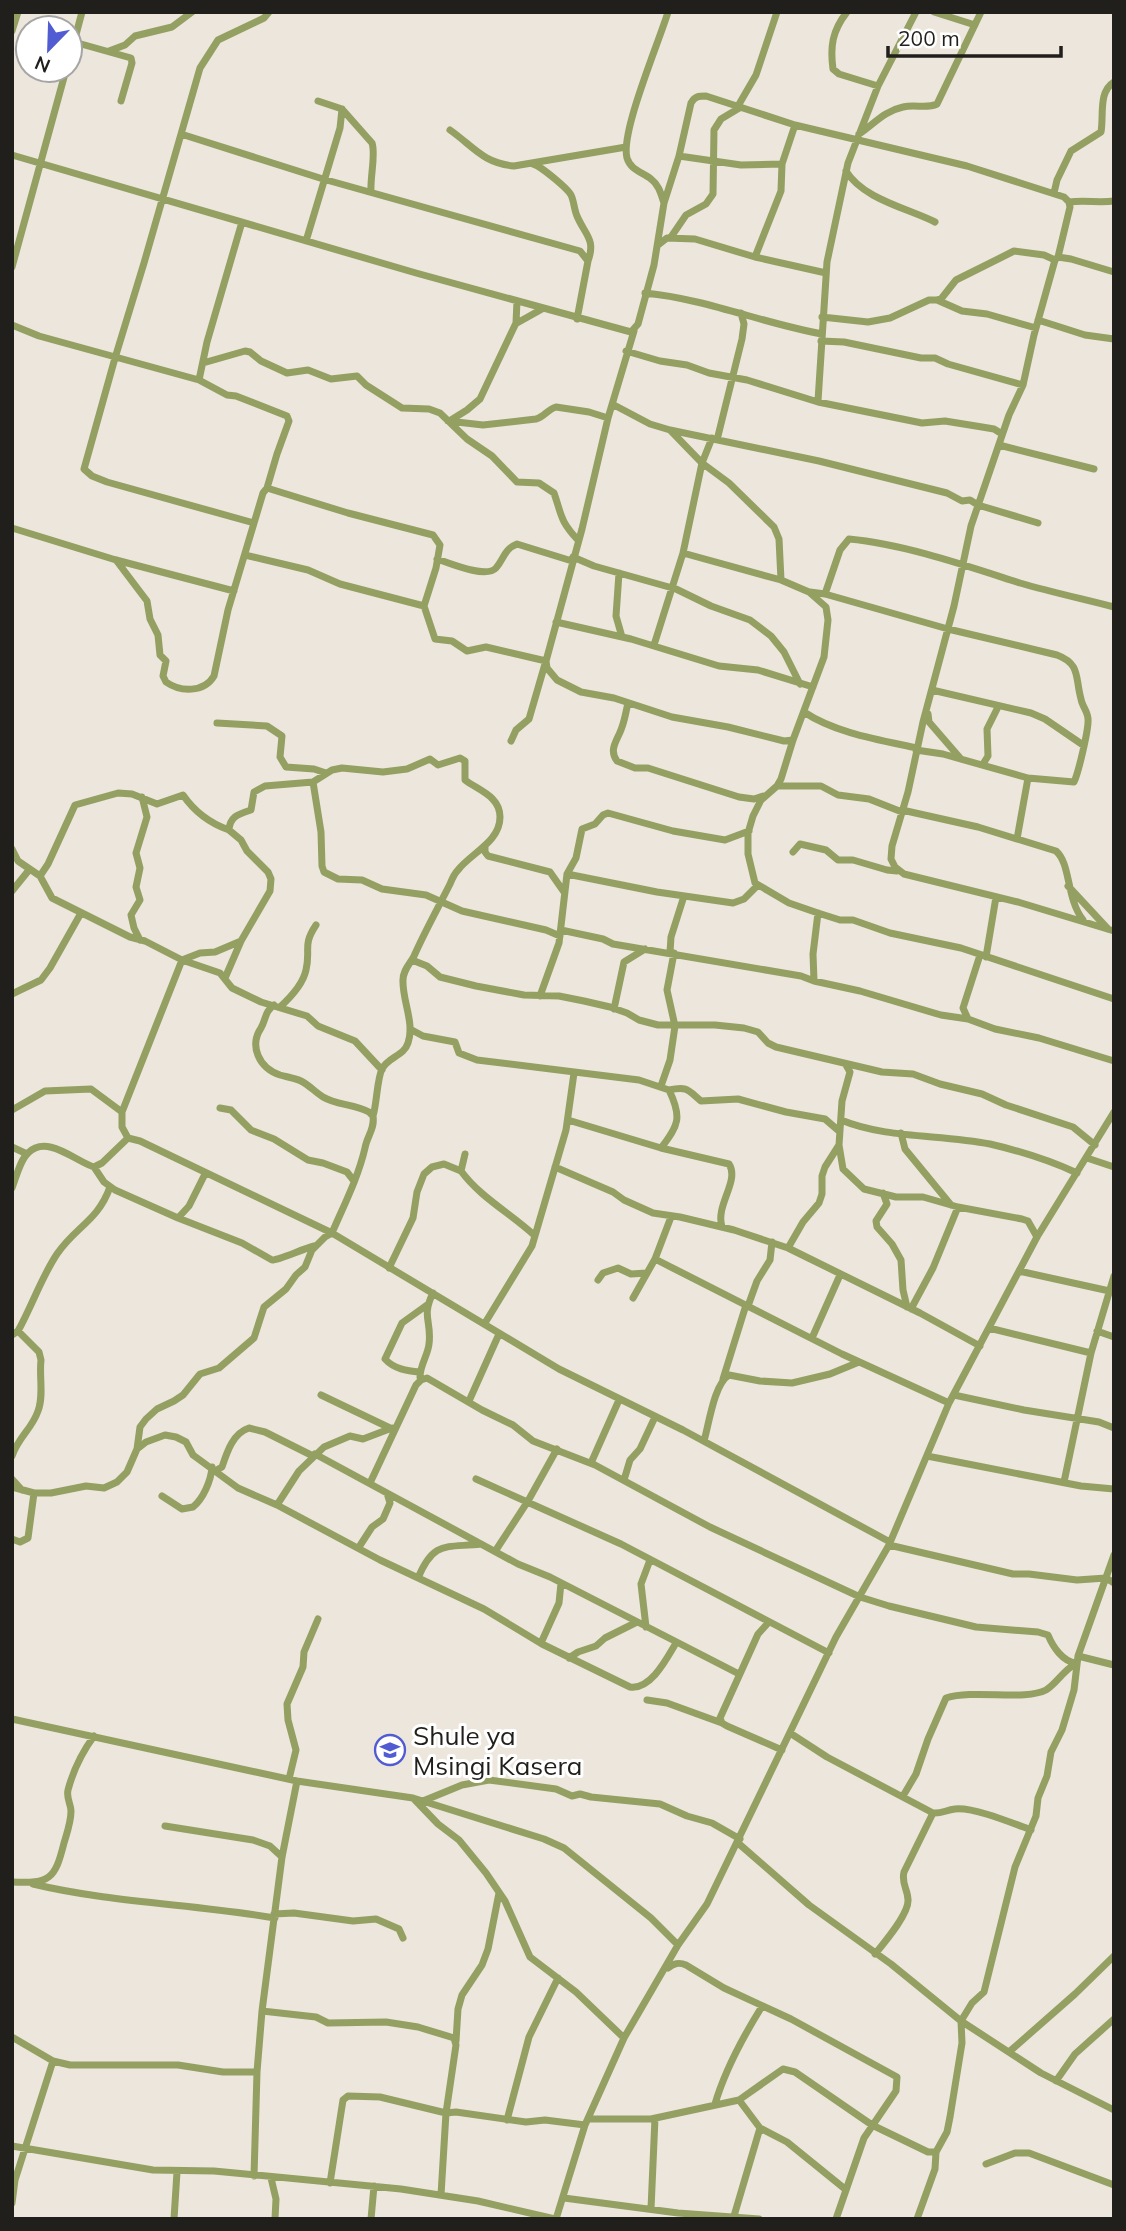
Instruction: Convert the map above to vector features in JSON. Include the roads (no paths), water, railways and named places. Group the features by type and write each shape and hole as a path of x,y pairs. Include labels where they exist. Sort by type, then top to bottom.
{"street":[{"path":"12,32 18,12"},
{"path":"108,51 125,45 135,36 172,27 192,12"},
{"path":"254,523 107,482 84,469 200,68 214,49 215,42 264,18 269,12"},
{"path":"664,203 658,187 650,178 631,166 626,147 633,115 668,12"},
{"path":"671,237 686,215 711,200 714,130 722,119 740,107 756,75 777,12"},
{"path":"847,12 839,22 831,43 833,69 839,74 878,86"},
{"path":"818,401 826,273 846,171 878,86 916,12"},
{"path":"934,12 975,25"},
{"path":"857,138 887,111 907,106 937,104 981,12"},
{"path":"84,45 127,56 132,63 121,101"},
{"path":"1054,193 1056,180 1072,150 1101,132 1104,93 1114,82"},
{"path":"12,267 62,84"},
{"path":"511,741 516,730 529,719 578,541 608,418 614,405 626,351 638,324 654,265 664,203 694,98 706,96 795,125 967,166 1054,193 1069,202 1090,199 1101,203 1114,201"},
{"path":"317,101 342,109 372,143 374,148 370,192"},
{"path":"306,241 340,128 342,109"},
{"path":"755,257 781,191 782,164 795,125"},
{"path":"450,130 482,157 492,162 514,166 626,147"},
{"path":"181,134 323,179 580,251 588,261"},
{"path":"12,155 577,319 634,331"},
{"path":"679,156 713,163 782,164"},
{"path":"529,163 548,172 559,185 570,192 579,220 591,241 592,250 577,319"},
{"path":"846,171 858,186 887,202 935,222"},
{"path":"962,760 927,717 971,526 1002,434 1023,385 1037,324 1057,259 1069,202"},
{"path":"199,380 243,222"},
{"path":"657,245 661,240 671,237 695,239 755,257 826,273"},
{"path":"937,300 941,299 956,280 1014,251 1044,255 1114,272"},
{"path":"645,293 672,296 844,342 921,358 935,358 1023,385"},
{"path":"822,317 857,323 883,320 929,300 937,300 962,311 1114,340"},
{"path":"450,420 467,411 480,399 516,323 517,301"},
{"path":"516,323 542,309"},
{"path":"654,646 683,553 702,463 714,439 731,378 744,324 740,313"},
{"path":"12,326 115,358 199,380 227,395 287,416 289,421 263,493 234,591 214,676 209,684 197,689 181,689 166,682 163,676 166,661 160,655 158,635 150,619 147,601 116,560"},
{"path":"203,363 245,351 287,373 316,371 331,379 357,376 366,386 402,408 435,410 450,420 467,439 492,456 517,482 539,483 554,493 559,514 578,541"},
{"path":"626,351 747,380 818,401 922,423 945,421 982,427 1002,434"},
{"path":"614,405 650,424 819,461 947,493 962,501 970,500 978,505 1038,523"},
{"path":"450,420 483,425 536,419 542,418 556,407 608,418"},
{"path":"670,429 702,463 729,483 774,527 779,539 781,580"},
{"path":"999,445 1094,468"},
{"path":"267,488 433,535 440,545 424,606 435,639 452,641 467,651 486,647 545,662 557,680 567,686 672,718 728,727 783,741 793,740"},
{"path":"12,527 116,560 234,591"},
{"path":"825,593 840,550 849,539 866,540 1114,607"},
{"path":"437,559 459,568 494,571 509,547 517,544 672,587 711,606 741,615 771,636 800,684"},
{"path":"628,703 622,728 613,746 612,752 617,761 739,797 754,799 764,796 777,786 824,657 828,620 826,607 809,592 781,580 683,553"},
{"path":"245,555 308,570 340,584 424,606"},
{"path":"619,573 616,616 622,638"},
{"path":"804,712 814,719 848,731 983,764 1028,778 1074,782 1088,715 1081,699 1074,665 1067,659 948,629 825,593 809,592"},
{"path":"556,622 654,646 719,666 758,670 813,687"},
{"path":"934,691 1031,713 1045,719 1083,745"},
{"path":"898,871 891,859 934,691"},
{"path":"983,764 988,756 987,729 998,707"},
{"path":"218,723 273,728 282,737 280,757 286,768 314,769 326,773"},
{"path":"12,1487 33,1493 59,1492 86,1486 104,1488 117,1482 132,1464 140,1427 146,1419 157,1409 183,1395 200,1374 219,1368 254,1338 264,1307 277,1298 303,1270 315,1246 332,1233 363,1163 373,1127 382,1070 391,1059 404,1052 408,1045 410,1029 402,980 404,971 457,871 485,846 498,826 500,817 494,798 465,780 465,761 460,758 438,765 429,759 407,769 383,772 342,768 326,773 313,782 265,786 252,794 251,810 235,816 229,823 229,830"},
{"path":"1017,839 1028,778"},
{"path":"313,782 324,872 338,879 362,880 382,889 426,895 462,911 560,933 801,976 968,1019 995,1029 1039,1038 1114,1061"},
{"path":"777,786 821,786 838,795 869,799 902,811 978,827 1056,851 1065,863 1075,910 1083,921"},
{"path":"40,876 75,805 118,793 142,797 157,804 183,795 186,802 204,818 229,830 241,841 271,879 265,902 241,941 225,978"},
{"path":"764,796 752,817 749,831 748,854 751,871 758,885 789,903 840,920 848,919 890,933 983,956 1114,999"},
{"path":"140,940 131,915 140,900 136,887 139,868 136,853 147,817 142,797"},
{"path":"540,996 556,954 567,874 576,858 582,829 595,824 608,813 673,831 725,840 749,831"},
{"path":"793,852 800,845 813,846 826,850 838,860 853,860 898,871 1111,930"},
{"path":"485,846 488,856 550,872 564,892"},
{"path":"12,849 18,861 40,876 52,898 182,960 220,973 232,988 307,1016 317,1026 355,1041 382,1070"},
{"path":"12,891 29,870"},
{"path":"567,874 684,897 733,903 744,899 758,885"},
{"path":"1068,886 1111,930"},
{"path":"661,1086 670,1060 675,1026 667,990 673,926 684,897"},
{"path":"968,1019 963,1008 983,956 996,897"},
{"path":"12,994 41,980 81,913"},
{"path":"814,981 813,954 818,913"},
{"path":"316,925 307,942 305,975 292,996 268,1009 254,1048 266,1066 278,1075 307,1084 324,1098 363,1109 373,1116"},
{"path":"241,941 215,952 200,953 182,960 122,1112 122,1128 128,1138 141,1141 332,1233 485,1323 499,1334 704,1441 890,1544 1013,1574 1110,1581"},
{"path":"614,1009 624,962 647,949"},
{"path":"412,960 427,966 440,977 499,991 559,996 614,1009 639,1020 675,1026 715,1025 744,1028 758,1032 776,1047 846,1065 893,1074 913,1074 982,1094 1006,1105 1073,1126 1095,1144"},
{"path":"410,1029 423,1035 455,1042 459,1053 477,1060 639,1080 670,1090 693,1091 701,1101 738,1099 825,1119 839,1131"},
{"path":"846,1065 850,1072 842,1101 839,1156 846,1172 859,1187 896,1197 923,1197 1028,1221 1037,1237"},
{"path":"485,1323 532,1246 568,1120 568,1101 574,1073"},
{"path":"12,1110 45,1091 91,1089 122,1112"},
{"path":"661,1148 677,1125 677,1109 670,1090"},
{"path":"219,1108 231,1110 251,1130 274,1139 308,1160 347,1172 355,1181"},
{"path":"12,2146 153,2170 214,2171 374,2186 478,2201 556,2219 587,2122 624,2038 678,1945 707,1904 829,1653 890,1544 949,1403 1037,1237 1114,1112"},
{"path":"568,1120 661,1148 729,1164 733,1170 719,1214 722,1227"},
{"path":"841,1120 853,1125 901,1133 991,1144 1037,1156 1077,1173"},
{"path":"901,1133 905,1149 955,1206"},
{"path":"94,1167 102,1163 128,1138"},
{"path":"788,1248 803,1222 819,1203 825,1167 838,1145"},
{"path":"12,1147 27,1154"},
{"path":"12,1188 27,1154 41,1147 50,1147 94,1167 103,1182 110,1187 178,1219 242,1242 277,1261 299,1249 315,1246"},
{"path":"461,1171 465,1154"},
{"path":"1087,1157 1114,1167"},
{"path":"389,1268 413,1218 417,1192 424,1174 432,1167 444,1164 461,1171 475,1188 534,1235"},
{"path":"555,1167 653,1213 722,1227 788,1248 980,1346"},
{"path":"178,1219 189,1206 205,1174"},
{"path":"12,1456 22,1434 32,1426 40,1409 39,1352 15,1333 57,1253 68,1239 100,1210 110,1187"},
{"path":"883,1193 887,1204 878,1214 877,1227 892,1244 901,1260 903,1290 909,1308"},
{"path":"909,1308 933,1268 955,1206"},
{"path":"633,1298 655,1259 671,1217"},
{"path":"704,1441 747,1306 757,1281 770,1260 772,1242"},
{"path":"655,1259 859,1362 949,1403"},
{"path":"598,1280 603,1273 618,1268 631,1274 647,1273"},
{"path":"1019,1271 1111,1291"},
{"path":"812,1338 841,1275"},
{"path":"1065,1482 1091,1353 1114,1276"},
{"path":"370,1483 393,1428 420,1376 429,1345 425,1312 433,1293"},
{"path":"427,1305 402,1322 385,1359 390,1364 427,1378 513,1425 533,1441 591,1463 710,1527 859,1597 976,1627 1038,1632 1048,1635 1054,1648 1068,1661 1077,1659 1114,1665"},
{"path":"989,1328 1091,1353"},
{"path":"1097,1331 1114,1338"},
{"path":"469,1401 499,1334"},
{"path":"723,1379 729,1375 792,1383 830,1374 859,1362"},
{"path":"321,1395 393,1428"},
{"path":"954,1395 1100,1422 1114,1428"},
{"path":"591,1463 619,1399"},
{"path":"624,1480 630,1460 640,1449 654,1417"},
{"path":"213,1469 222,1467 226,1452 238,1435 249,1428 265,1432 370,1483 518,1564 561,1583 739,1674"},
{"path":"278,1505 299,1471 314,1455 333,1442 350,1436 363,1439 393,1428"},
{"path":"137,1449 146,1442 165,1436 186,1442 193,1455 238,1488 278,1505 484,1609 569,1658 636,1688 657,1672 676,1643"},
{"path":"496,1550 557,1449"},
{"path":"927,1456 1001,1472 1114,1489"},
{"path":"162,1496 182,1509 193,1507 203,1495 213,1469"},
{"path":"12,1479 23,1490"},
{"path":"476,1479 650,1560 829,1653"},
{"path":"12,1539 20,1542 28,1538 33,1493"},
{"path":"359,1547 372,1527 383,1519 390,1503 387,1493"},
{"path":"418,1578 426,1559 440,1548 482,1544"},
{"path":"917,2219 935,2169 936,2152 947,2132 962,2043 961,2021 972,2003 984,1992 1015,1867 1031,1830 1051,1752 1062,1730 1074,1690 1077,1659 1110,1581 1114,1555"},
{"path":"646,1628 642,1584 650,1560"},
{"path":"541,1643 559,1603 561,1583"},
{"path":"254,2176 262,2011 296,1750 287,1704 303,1667 304,1652 318,1619"},
{"path":"569,1658 637,1622"},
{"path":"722,1723 720,1718 723,1708 758,1634 769,1622"},
{"path":"903,1796 916,1774 946,1698 990,1693 1037,1693 1046,1689 1077,1659"},
{"path":"647,1700 667,1703 722,1723 782,1750"},
{"path":"12,1719 293,1780 413,1798 564,1847 651,1918 678,1945"},
{"path":"790,1733 827,1758 933,1813 955,1809 996,1818 1031,1830"},
{"path":"33,1884 49,1878 55,1872 70,1821 68,1790 84,1750 94,1736"},
{"path":"422,1801 462,1785 489,1780 556,1789 572,1796 580,1794 660,1804 712,1823 739,1841 809,1905 961,2021 1055,2081 1114,2110"},
{"path":"413,1798 438,1824 459,1840 499,1893 527,1952 595,2008 624,2038"},
{"path":"875,1954 892,1934 908,1904 902,1880 904,1872 933,1813"},
{"path":"164,1826 253,1840 270,1846 282,1857"},
{"path":"12,1882 132,1901 274,1916 294,1913 353,1921 381,1919 399,1929 403,1938"},
{"path":"440,2195 458,2009 462,1995 482,1965 488,1949 499,1893"},
{"path":"1009,2052 1114,1956"},
{"path":"664,1972 673,1964 681,1963 761,2008 790,2019 897,2077 896,2091 864,2138 836,2219"},
{"path":"507,2120 530,2037 558,1978"},
{"path":"715,2104 743,2036 761,2008"},
{"path":"262,2011 316,2017 328,2022 386,2022 418,2027 454,2038 456,2041"},
{"path":"1055,2081 1075,2053 1114,2019"},
{"path":"12,2036 52,2061 70,2065 178,2065 223,2072 257,2072"},
{"path":"12,2203 15,2180 52,2061"},
{"path":"330,2183 345,2097 380,2097 446,2113 456,2112 526,2122 617,2121 655,2118 739,2100 783,2069 795,2072 872,2125 928,2152 936,2152"},
{"path":"739,2100 760,2128 787,2142 845,2189"},
{"path":"651,2209 655,2118"},
{"path":"734,2216 760,2128"},
{"path":"986,2164 1015,2153 1029,2153 1114,2185"},
{"path":"174,2219 177,2172"},
{"path":"271,2178 276,2199 275,2219"},
{"path":"371,2219 374,2186"},
{"path":"564,2198 651,2209 677,2216 759,2219"}],"place":[{"name":"Shule ya Msingi Kasera","path":"390,1750"}]}
